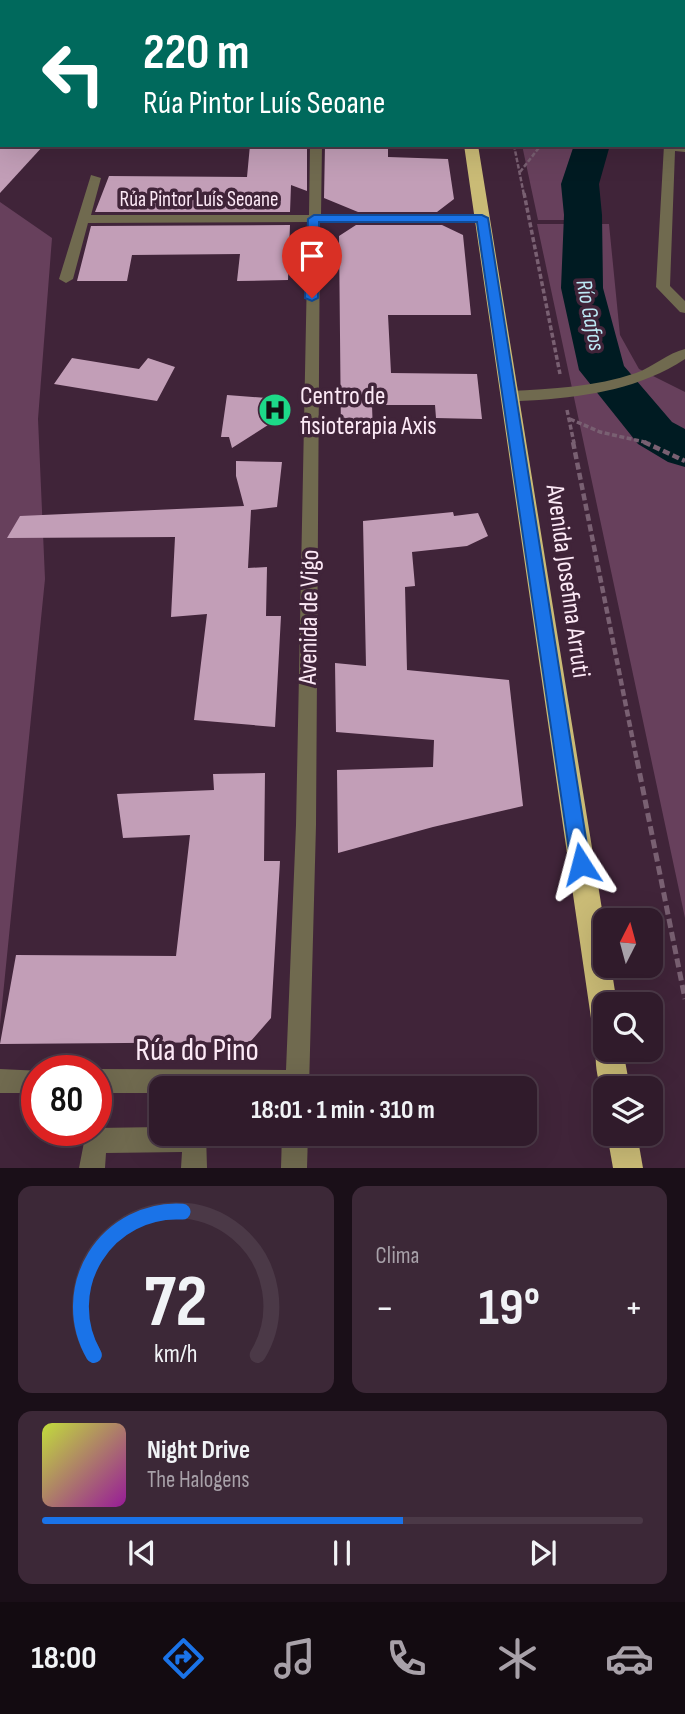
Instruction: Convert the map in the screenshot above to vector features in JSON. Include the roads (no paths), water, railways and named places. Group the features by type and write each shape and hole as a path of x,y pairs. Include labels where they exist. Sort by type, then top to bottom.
{"highway":[{"name":"Avenida Josefina Arruti","path":"471,147 601,992"},
{"path":"624,1146 628,1168"}],"street":[{"name":"Avenida de Vigo","path":"297,1076 306,825 316,147"},
{"path":"685,149 669,147 663,287 685,309"},
{"path":"66,279 95,178"},
{"name":"Rúa Pintor Luís Seoane","path":"84,219 482,218"},
{"path":"510,396 537,396 614,386 685,353"},
{"path":"0,1081 21,1081"},
{"name":"Rúa do Pino","path":"112,1082 149,1083"},
{"path":"92,1168 95,1141 196,1139 194,1168"},
{"path":"294,1168 295,1146"}],"waterway":[{"name":"Río Gafos","path":"591,147 580,184 583,215 582,288 602,370 655,433 685,450"}],"place":[{"name":"Centro de fisioterapia Axis","path":"275,410"}]}
